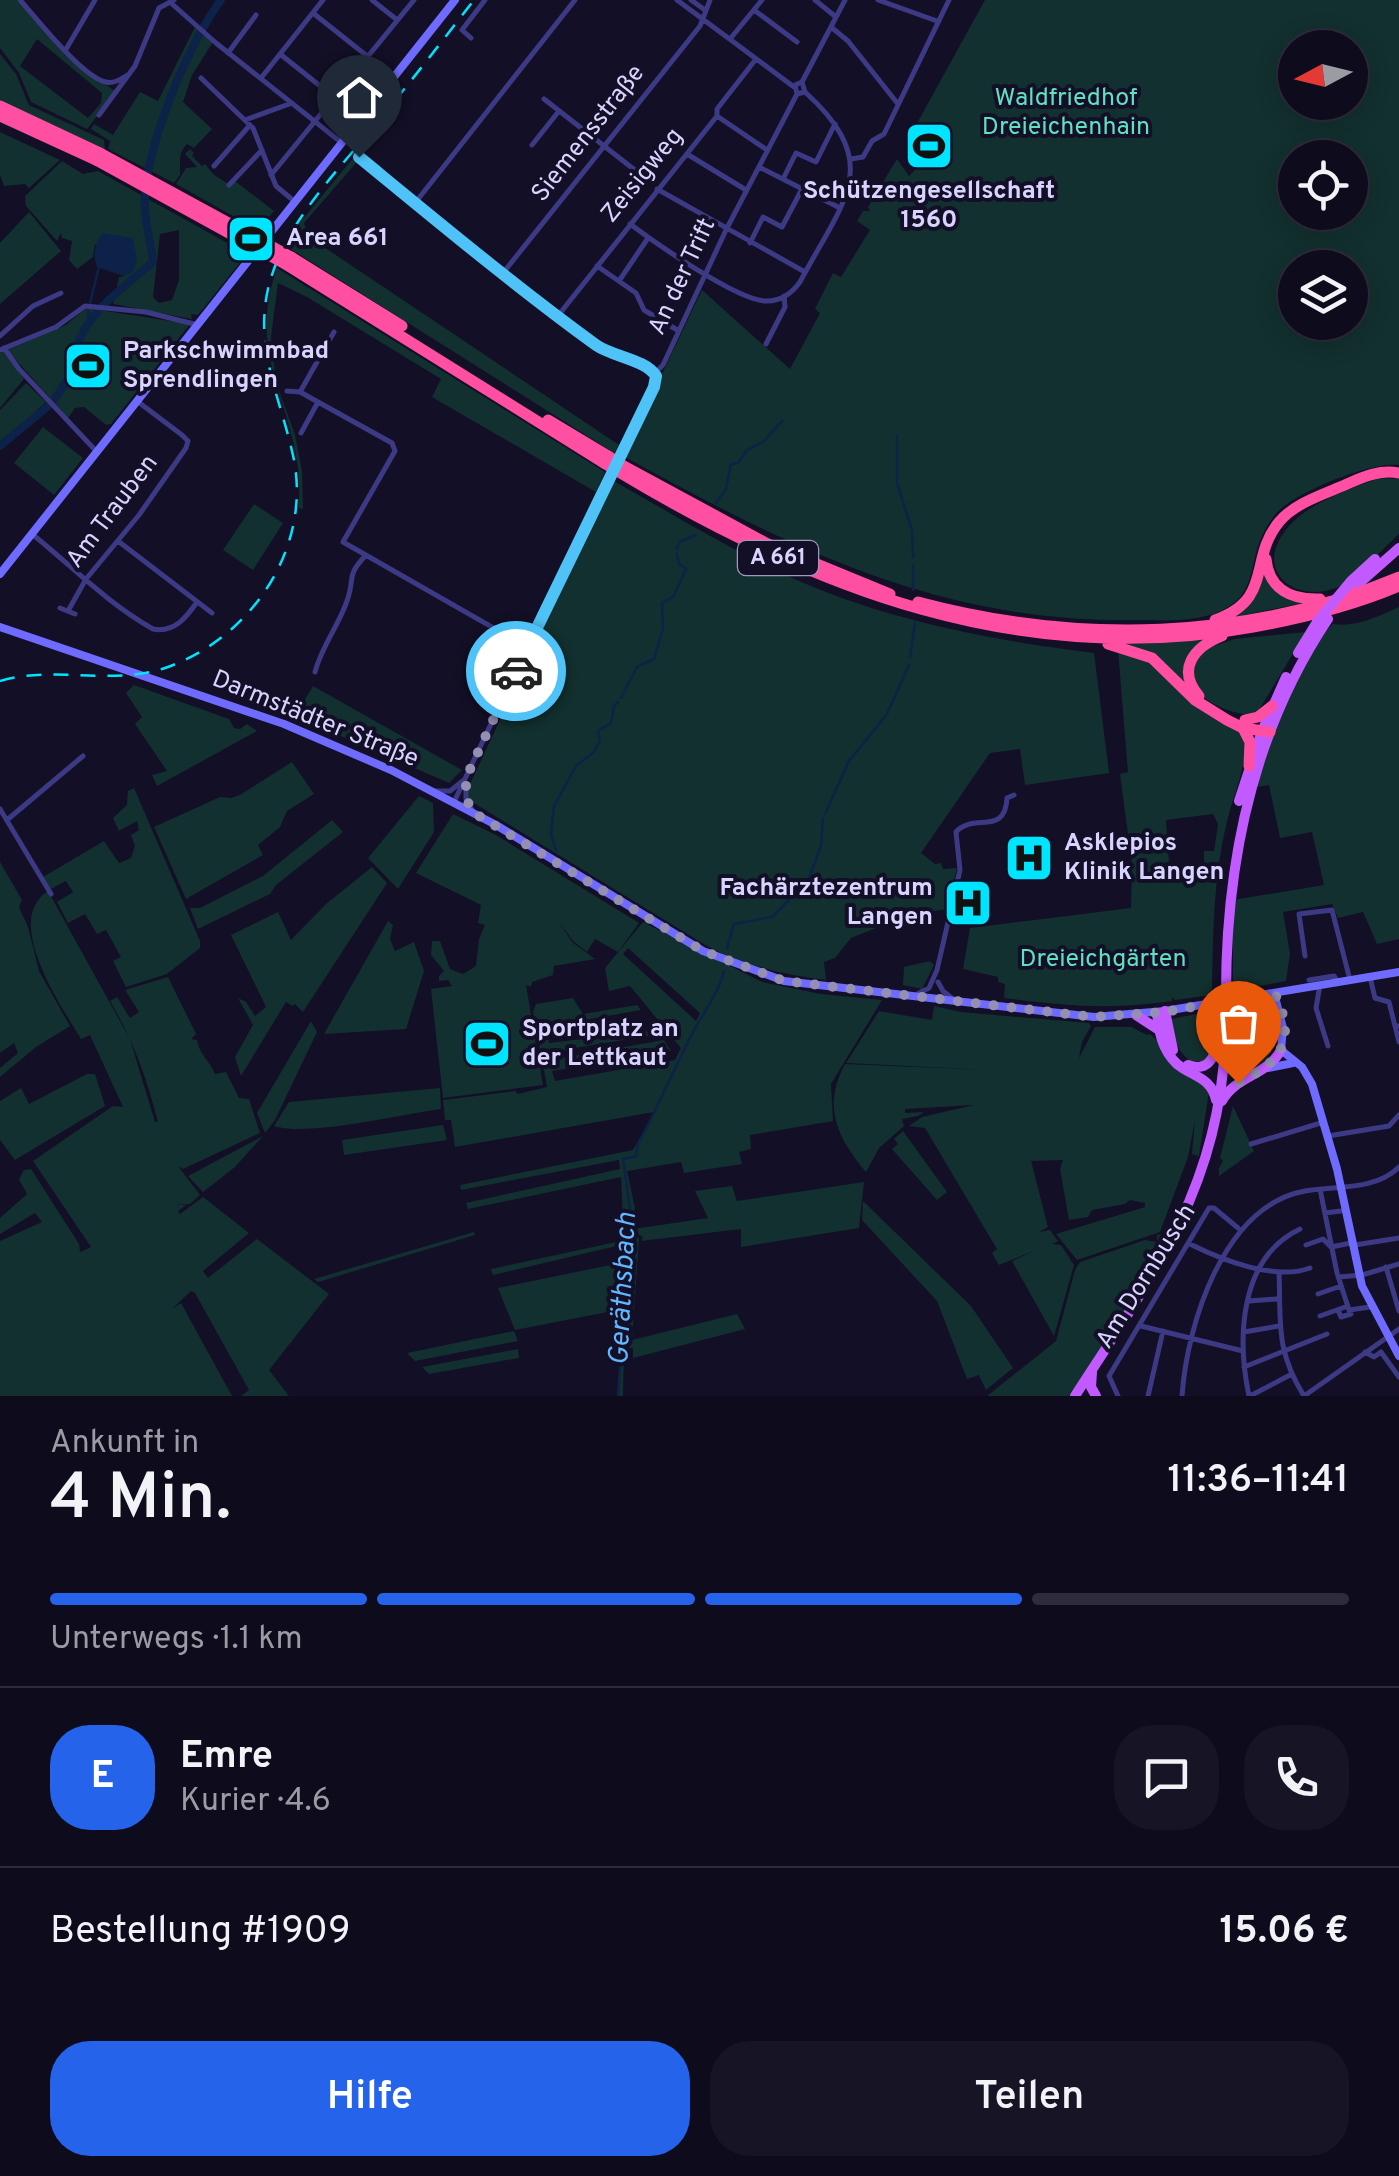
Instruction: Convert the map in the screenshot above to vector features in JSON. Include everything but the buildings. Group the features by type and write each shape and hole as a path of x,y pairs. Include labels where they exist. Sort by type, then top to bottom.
{"highway":[{"name":"A 661","path":"0,106 289,261 728,534 847,587 962,622 1084,638 1122,647 1157,662 1195,700 1244,724"},
{"name":"A 661","path":"0,116 98,157"},
{"name":"A 661","path":"620,469 800,559 917,602 1057,628 1187,628 1262,618 1344,597 1399,577"},
{"path":"1187,628 1231,614 1246,603 1258,584 1268,541 1279,522 1302,504 1367,476 1399,473"},
{"path":"1268,541 1268,572 1285,594 1300,599 1344,597"},
{"name":"A 661","path":"1084,638 1164,638 1235,630 1330,610 1399,586"},
{"path":"1235,630 1200,646 1192,655 1188,674 1203,700 1244,724 1265,730"},
{"path":"1244,724 1272,706"},
{"path":"1244,724 1250,742 1249,766"}],"main road":[{"path":"0,574 455,0"},
{"path":"1223,995 1235,855 1272,706 1327,608 1399,540"},
{"path":"1377,561 1399,548"},
{"name":"Darmstädter Straße","path":"0,627 284,724 434,791 703,951 757,974 815,986 1062,1016 1161,1012 1399,972"},
{"path":"1074,1396 1165,1256 1205,1160 1218,1103 1223,1010 1220,922 1225,873 1249,766 1311,637"},
{"path":"1277,1008 1288,990"},
{"path":"1274,992 1284,1034 1282,1056 1305,1070"},
{"path":"1250,997 1277,1008"},
{"path":"1161,1012 1171,1047 1190,1067 1209,1064 1222,1044"},
{"path":"1161,1012 1159,1030 1169,1054 1180,1066 1209,1082 1218,1103"},
{"path":"1136,1015 1159,1030"},
{"path":"1222,1044 1230,1071 1239,1076 1258,1073 1281,1050"},
{"path":"1281,1050 1305,1070 1341,1186 1358,1275 1370,1307 1399,1356"},
{"path":"1218,1103 1229,1090 1258,1073 1281,1063 1294,1063"},
{"path":"1091,1396 1094,1366"}],"street":[{"path":"20,0 65,52 102,82 114,82 128,75"},
{"path":"65,52 95,0"},
{"path":"261,78 324,0"},
{"path":"372,0 396,19"},
{"path":"271,175 414,0"},
{"path":"471,38 462,30 486,0"},
{"path":"414,203 575,0"},
{"path":"677,0 795,90 805,92"},
{"path":"691,0 705,10"},
{"name":"Siemensstraße","path":"504,273 700,26 700,17 710,0"},
{"path":"730,39 762,0"},
{"path":"814,0 836,17"},
{"path":"795,90 845,0"},
{"path":"878,0 937,21"},
{"path":"851,159 863,157 872,140 878,138 949,0"},
{"path":"100,115 137,62 156,12 173,1 228,53 342,143"},
{"path":"754,10 797,42"},
{"path":"313,13 367,56"},
{"path":"228,53 256,15"},
{"path":"831,27 848,41 898,105"},
{"path":"280,54 334,97"},
{"name":"Zeisigweg","path":"557,317 717,116 717,109 756,59"},
{"path":"201,78 248,122 278,189 294,201"},
{"path":"630,224 751,298 767,301 795,289 850,184 851,159 836,124 805,92 802,82"},
{"name":"An der Trift","path":"454,802 654,387 655,373 664,365 795,90"},
{"path":"544,99 645,178"},
{"path":"214,166 248,122 292,103"},
{"path":"532,145 558,111"},
{"path":"717,116 767,150"},
{"path":"783,180 796,152 816,162 836,124"},
{"path":"228,185 262,150"},
{"path":"687,154 746,190"},
{"path":"359,157 609,355 655,373"},
{"path":"758,167 838,207"},
{"path":"657,189 805,272"},
{"path":"750,243 763,217 782,227 802,189"},
{"path":"619,281 648,238"},
{"path":"597,266 638,294 644,310 679,330"},
{"path":"61,293 33,306 0,336 3,348 97,452"},
{"path":"766,344 785,307 784,296"},
{"path":"3,348 45,333 85,306 146,312 198,325"},
{"path":"300,392 334,332"},
{"path":"287,391 300,392 392,443 395,451 343,542 527,647"},
{"name":"Am Trauben","path":"60,608 72,612 86,580 188,441 137,402"},
{"path":"301,433 318,402"},
{"path":"32,534 90,587 157,630 174,627 197,602"},
{"path":"118,540 212,614"},
{"path":"315,672 348,597 348,579 365,556"},
{"path":"7,820 84,756"},
{"path":"434,791 450,791 466,778"},
{"path":"466,778 466,799 474,813"},
{"path":"934,1000 960,870 958,829 997,821 1005,812 1007,798 1014,796"},
{"path":"0,808 51,894"},
{"path":"1305,956 1299,914 1332,910 1350,980"},
{"path":"1308,980 1334,976 1338,982"},
{"path":"1369,976 1374,998 1389,1002 1399,1042"},
{"path":"906,996 926,991 935,982"},
{"path":"935,982 959,1003"},
{"path":"1320,985 1316,1008 1328,1046"},
{"path":"1328,1136 1389,1126 1399,1114 1398,1106"},
{"path":"1252,1144 1324,1122"},
{"path":"1182,1396 1190,1338 1201,1305 1222,1260 1241,1232 1266,1208 1289,1195 1386,1180 1399,1166"},
{"path":"1320,1189 1326,1237 1349,1308"},
{"name":"Am Dornbusch","path":"1118,1396 1109,1376 1211,1207 1238,1228"},
{"path":"1325,1213 1341,1211"},
{"path":"1292,1374 1250,1396 1244,1367 1244,1332 1258,1268 1277,1243 1300,1229"},
{"path":"1306,1245 1326,1237"},
{"path":"1331,1246 1399,1238"},
{"path":"1190,1244 1222,1260 1258,1268 1278,1272 1310,1268"},
{"path":"1338,1277 1399,1264"},
{"path":"1386,1268 1399,1312"},
{"path":"1278,1272 1279,1326 1284,1351 1304,1396 1399,1329"},
{"path":"1318,1294 1341,1286"},
{"path":"1248,1301 1277,1299"},
{"path":"1320,1316 1370,1307"},
{"path":"1142,1326 1243,1351"},
{"path":"1244,1332 1279,1326"},
{"path":"1148,1396 1163,1331"},
{"path":"1244,1367 1327,1334"},
{"path":"1366,1352 1374,1356 1382,1352 1399,1377"}],"green space":[{"path":"0,0 17,0 65,55 116,92 87,129 31,102 19,73 0,48","holes":["37,39 102,93 101,103 88,118 20,66"]},
{"name":"Waldfriedhof Dreieichenhain","path":"985,0 1399,0 1399,465 1352,473 1314,488 1284,506 1263,535 1243,594 1228,607 1193,619 1155,620 1060,617 993,608 928,593 805,548 623,456 702,290 790,369 820,313 815,309 833,273 841,277 870,230 857,221 863,211 870,211 868,207 897,159 909,176 917,168 909,158 923,146 937,157 949,161 951,158 922,134 905,145"},
{"path":"195,27 213,42 192,75 183,102 212,129 194,148 187,144 184,148 180,175 174,183 108,149 110,141 91,129 94,124 113,135 140,92 158,101"},
{"path":"0,54 16,74 29,105 104,140 105,149 0,101"},
{"path":"0,132 60,160 29,188 25,184 4,186 0,175"},
{"path":"190,149 192,156 214,175 230,185 235,181 274,211 258,230 176,184 186,168 197,167 185,154"},
{"path":"353,158 357,162 304,223 309,237 619,445 616,454 286,246"},
{"path":"62,161 83,174 98,171 247,254 198,315 191,314 192,319 113,304 119,277 124,276 95,244 93,257 77,269 69,260 72,241 62,238 61,233 57,241 26,206 25,196","holes":["179,230 179,280 172,300 159,303 153,297 160,234"]},
{"path":"29,212 61,251 0,304 0,243"},
{"path":"277,268 605,472 596,492 432,397 441,379 278,283 271,337 276,381 267,324"},
{"name":"Parkschwimmbad Sprendlingen","path":"86,308 190,324 111,424 106,425 84,407 75,408 68,418 7,350 66,325"},
{"path":"3,351 24,379 0,408 0,353"},
{"path":"26,383 46,402 0,444 0,410"},
{"path":"277,384 295,435 302,471 303,509 299,508 299,473 293,441"},
{"path":"43,427 83,458 54,495 14,463"},
{"path":"1380,478 1399,479 1399,534 1341,586 1304,591 1282,580 1274,558 1277,545 1294,521 1328,498"},
{"path":"612,480 747,556 845,599 968,633 1094,653 1109,773 1025,785 1020,749 990,753 921,853 935,864 941,863 943,869 957,868 948,909 877,920 876,928 851,938 835,958 824,962 826,980 765,969 707,946 464,797"},
{"path":"254,504 283,523 253,570 223,550"},
{"path":"1263,572 1308,602 1229,618"},
{"path":"1399,607 1399,939 1377,944 1363,912 1338,918 1332,904 1283,912 1290,954 1286,981 1233,991 1233,900 1324,885 1312,832 1280,838 1269,785 1256,787 1295,679 1318,640 1333,624 1358,623"},
{"path":"1306,632 1256,715 1215,705 1193,683 1193,670 1201,650 1235,639"},
{"path":"1209,638 1199,644 1188,690 1165,663 1122,643"},
{"name":"Dreieichgärten","path":"1118,650 1148,660 1245,736 1242,770 1218,868 1212,995 1108,1006 1004,998 1005,984 998,982 998,977 963,969 970,928 1131,908 1132,864 1120,774 1128,772","holes":["1213,814 1218,824 1214,851 1204,851 1204,863 1188,864 1188,878 1170,877 1166,820"]},
{"path":"134,685 229,719 234,728 247,724 257,731 157,786 152,775 167,771 135,724 142,717 126,693"},
{"path":"313,686 462,770 449,783 295,716"},
{"path":"292,762 314,794 287,811 280,827 258,845 263,855 186,899 154,827 220,797 240,795"},
{"path":"134,788 200,948 167,974 126,987 113,961 121,957 106,930 97,934 85,914 68,923 57,902 73,892 66,881 51,889 43,877 104,841 119,863 131,858 135,846 131,835 139,830 137,821 119,831 113,818 127,805 128,791"},
{"path":"419,796 433,803 434,832 398,889 368,858"},
{"path":"453,814 496,835 639,923 618,952 595,939 587,952 560,923 572,942 595,959 554,966 553,975 532,982 531,987 526,985 543,1085 443,1098 431,989 452,986 448,980 439,981 444,971 431,955 432,941 440,941 450,969 463,974 476,966 485,925 478,923 481,905 416,873"},
{"path":"332,820 343,832 270,894 198,929 190,908 200,908 263,876"},
{"path":"0,862 22,900 19,907 39,971 70,1026 36,1047 0,1077 0,1068 18,1053 14,1043 0,1053"},
{"path":"372,867 387,883 303,1012 286,1002 241,1076 235,1057 253,1025 238,998 246,1002 255,1016 266,1007 231,935 278,912 291,940 326,904"},
{"path":"48,891 128,1036 110,1001 117,997 130,1018 139,1012 125,990 168,977 196,1034 191,1039 197,1040 215,1074 226,1072 239,1098 249,1099 260,1133 183,1169 178,1166 200,1195 190,1204 173,1205 186,1205 178,1211 180,1214 203,1197 249,1233 203,1271 208,1278 257,1239 329,1294 269,1370 289,1396 241,1396 249,1390 191,1291 172,1309 181,1303 232,1396 0,1396 0,1241 42,1222 35,1213 0,1234 0,1218 27,1194 19,1179 24,1170 31,1169 79,1244 80,1252 91,1247 33,1161 113,1106 123,1107 90,1035 81,1039 40,964 31,922 35,904","holes":["131,1041 144,1074 158,1122 155,1122"]},
{"path":"388,921 393,925 390,939 395,951 414,942 424,971 406,1029 324,1034"},
{"path":"643,922 762,982 821,994 882,1000 831,1084 833,1121 750,1135 751,1149 739,1152 742,1164 684,1173 681,1162 627,1171 635,1208 633,1229 708,1218 695,1191 732,1186 737,1201 864,1182 859,1228 741,1247 741,1229 641,1241 643,1237 637,1234 632,1340 737,1314 745,1329 633,1358 633,1348 624,1347 623,1396 618,1396 623,1309 515,1330 498,1288 625,1262 621,1177 468,1209 466,1203 620,1169 619,1160 461,1190 460,1185 633,1150 654,1112 455,1147 451,1120 445,1120 443,1100 515,1091 518,1094 547,1087 533,1012 536,1004 573,998 583,1014 637,1005 641,1010 546,1027 549,1043 657,1030 659,1034 551,1052 555,1059 664,1040 671,1051 552,1071 555,1081 675,1060 681,1048 630,986 609,991 605,968","holes":["628,948 700,1013 696,1021 623,954"]},
{"path":"930,961 934,965 922,989 903,985 904,967"},
{"path":"934,1006 961,1012 1089,1023 1079,1058 1095,1027 1131,1027 1150,1034 1209,1092 1199,1156 1192,1154 1195,1120 1188,1157 1160,1232 1077,1260 1056,1234 1145,1207 1145,1203 1130,1200 1092,1210 1088,1217 1069,1220 1060,1169 1063,1160 1031,1161 1048,1227 1039,1232 1050,1230 1058,1241 1052,1244 1061,1245 1074,1265 1054,1336 1012,1261 1036,1250 999,1265 992,1253 997,1249 925,1128 909,1126 922,1117 974,1105 905,1109 905,1113 924,1112 902,1119 904,1126 879,1148 866,1172 847,1146 836,1121 834,1094 845,1064 990,1070 846,1063 879,1011 932,1020"},
{"path":"1235,1007 1266,1007 1275,1037 1271,1052 1248,1072 1231,1065"},
{"path":"1212,1011 1211,1049 1204,1061 1190,1061 1176,1042 1171,1019"},
{"path":"311,1021 317,1032 265,1133 257,1113"},
{"path":"87,1074 95,1074 105,1106 15,1160 0,1140 0,1101 21,1088 29,1104"},
{"path":"440,1088 441,1109 331,1127 274,1126 289,1102"},
{"path":"1233,1106 1254,1151 1219,1176 1223,1161 1220,1158"},
{"path":"443,1125 447,1140 344,1155 342,1140"},
{"path":"903,1131 947,1192 937,1200 892,1149 898,1144 894,1139"},
{"path":"263,1136 235,1167 203,1192 188,1176"},
{"path":"863,1201 971,1306 1013,1368 986,1390 979,1375 967,1379 937,1301 862,1220"},
{"path":"474,1232 475,1235 318,1282 314,1279"},
{"path":"1163,1234 1170,1240 1069,1396 987,1396 1056,1341 1080,1262 1145,1240 1157,1242 1157,1235"},
{"path":"621,1241 621,1245 493,1275 491,1269"},
{"path":"514,1331 518,1341 415,1361 407,1353"},
{"path":"518,1349 519,1358 429,1374 422,1367"}],"water":[{"path":"102,233 133,238 137,261 133,272 124,276 97,267 95,249"}],"waterway":[{"path":"77,348 98,311 153,262 145,209 151,159 182,71 221,0"},
{"path":"90,303 99,267"},
{"path":"88,311 90,324"},
{"path":"0,446 52,403 68,379"},
{"path":"716,503 726,489 731,464 738,463 747,450 764,441 782,421"},
{"name":"Geräthsbach","path":"897,436 897,483 912,530 913,557"},
{"path":"677,549 679,542 696,535"},
{"path":"621,698 637,667 654,659 663,628 662,603 673,597 686,569 679,564 677,554"},
{"name":"Geräthsbach","path":"913,565 913,590"},
{"name":"Geräthsbach","path":"910,658 915,623"},
{"name":"Geräthsbach","path":"825,814 849,761 887,714 909,665"},
{"path":"556,851 551,834 554,806 576,766 593,753 600,741 598,731 611,723 618,702"},
{"name":"Geräthsbach","path":"727,948 734,924 772,917 808,881 821,846 823,819"},
{"name":"Geräthsbach","path":"618,1396 631,1215 623,1159 636,1156 638,1144 724,971"}],"railway":[{"path":"0,681 41,675 124,675 165,668 223,636 268,587 293,526 297,494 294,460 264,334 268,289 275,265 314,199 474,0"}],"way so far":[{"path":"516,671 466,778 466,799 474,813 703,951 784,981 1062,1016 1165,1012 1274,992 1283,1028 1281,1050 1268,1067 1238,1083"}],"place":[{"name":"Schützengesellschaft 1560","path":"929,146"},
{"name":"Area 661","path":"251,239"},
{"name":"Parkschwimmbad Sprendlingen","path":"88,366"},
{"name":"Asklepios Klinik Langen","path":"1029,858"},
{"name":"Fachärztezentrum Langen","path":"968,903"},
{"name":"Sportplatz an der Lettkaut","path":"487,1044"}],"route":[{"path":"359,157 560,320 609,355 650,368 656,376 516,671"}]}
